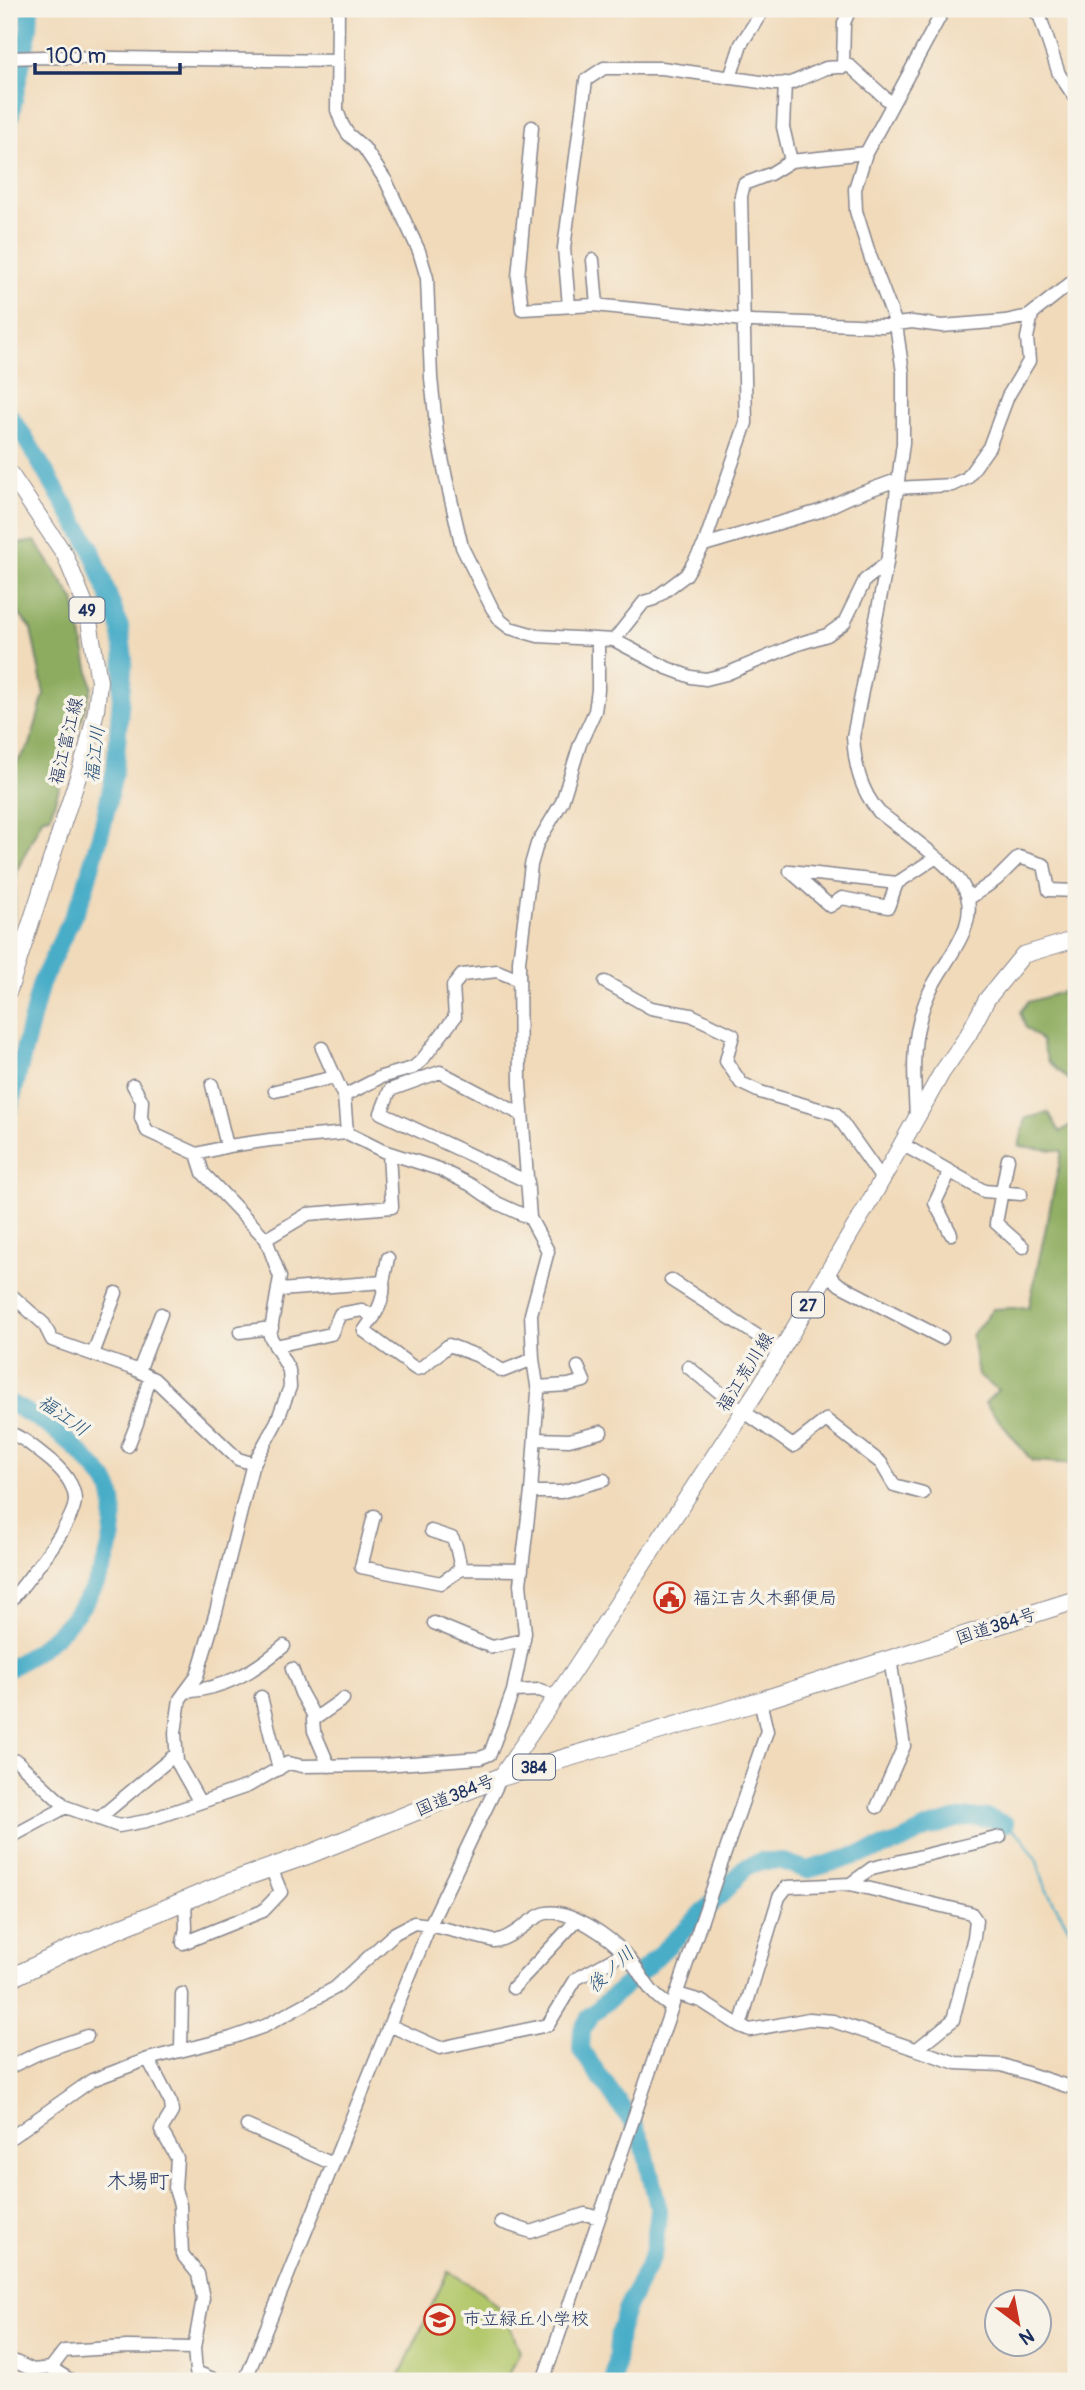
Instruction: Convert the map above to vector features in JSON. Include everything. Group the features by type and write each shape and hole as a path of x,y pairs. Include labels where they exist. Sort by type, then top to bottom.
{"highway":[{"name":"国道384号","path":"9,1979 222,1885 501,1777 760,1701 1076,1600"}],"main road":[{"name":"福江富江線","path":"9,472 65,555 87,609 99,681 96,711 87,749 9,990"},
{"name":"福江荒川線","path":"501,1777 781,1351 987,999 1023,955 1076,939"}],"street":[{"path":"338,9 337,110 348,134 364,148 386,181 419,251 427,278 431,378 437,434 459,536 492,608 501,621 510,628 538,636 614,640 667,668 691,677 706,679 726,674 798,643 827,635 844,623 865,580 887,563"},
{"path":"730,78 741,44 764,9"},
{"path":"843,67 844,23 850,9"},
{"path":"916,1119 918,1025 929,992 961,940 968,915 968,899 958,876 879,812 862,786 855,760 853,737 887,563 903,443 903,373 897,324 870,256 856,211 856,189 866,153 944,9"},
{"path":"1033,9 1040,17 1059,74 1076,99"},
{"path":"9,58 338,61"},
{"path":"569,306 564,248 586,80 604,68 662,68 775,84 826,68 850,66 892,104"},
{"path":"785,83 783,127 791,161"},
{"path":"531,127 518,277 522,309 597,305 745,319 882,326 912,322 942,326 1005,321 1032,314 1076,279"},
{"path":"614,640 644,602 654,599 685,575 704,545 746,423 741,196 744,184 770,174 791,161 866,153"},
{"path":"593,260 597,305"},
{"path":"704,545 820,511 850,497 897,484 952,485 967,478 989,447 1008,396 1028,361 1027,338 1032,314"},
{"path":"9,1759 18,1762 66,1807 119,1826 146,1821 248,1786 288,1763 302,1766 398,1764 480,1758 490,1754 513,1690 524,1640 520,1584 531,1492 537,1387 531,1314 548,1251 530,1217 527,1182 520,1084 519,980 523,918 531,865 542,833 562,803 580,744 595,711 599,672 597,640"},
{"path":"968,899 997,879 1019,857 1044,865 1049,890 1076,891"},
{"path":"897,883 790,871 830,906 842,898 888,906 897,883 935,858"},
{"path":"344,1097 381,1077 414,1068 422,1060 455,1017 453,986 462,975 497,971 519,980"},
{"path":"604,982 651,1008 691,1015 733,1035 726,1061 741,1083 761,1092 836,1114 882,1179"},
{"path":"322,1048 344,1097 346,1133"},
{"path":"522,1115 440,1072 390,1090 381,1113 527,1182"},
{"path":"275,1091 335,1077"},
{"path":"133,1085 142,1101 141,1118 147,1131 197,1154 227,1146 346,1133 390,1153 439,1169 471,1185 497,1203 530,1217"},
{"path":"212,1085 227,1146"},
{"path":"902,1144 984,1191 1021,1194"},
{"path":"267,1240 308,1214 393,1207 390,1153"},
{"path":"197,1154 202,1174 267,1240 280,1277 280,1290 270,1336 289,1370 290,1387 277,1420 254,1464 197,1676 180,1699 175,1733 177,1762 200,1801"},
{"path":"1008,1158 996,1223 1023,1247"},
{"path":"950,1171 934,1203 951,1234"},
{"path":"388,1258 384,1290 374,1317 364,1331 416,1369 421,1368 449,1345 478,1356 503,1371 533,1359"},
{"path":"827,1274 841,1285 942,1338"},
{"path":"671,1280 781,1351"},
{"path":"280,1290 383,1282"},
{"path":"9,1293 44,1324 52,1340 145,1374 237,1459 254,1464"},
{"path":"93,1354 116,1293"},
{"path":"275,1346 331,1334 340,1314 362,1310 374,1317"},
{"path":"128,1446 138,1423 145,1374 161,1314"},
{"path":"240,1332 272,1328"},
{"path":"537,1387 584,1381 578,1367"},
{"path":"688,1367 793,1446 825,1420 881,1463 894,1485 923,1493"},
{"path":"535,1439 569,1440 601,1432"},
{"path":"9,1433 19,1436 59,1467 75,1496 75,1509 43,1560 9,1603"},
{"path":"531,1492 561,1492 604,1480"},
{"path":"374,1516 361,1567 441,1583 461,1569 522,1570"},
{"path":"431,1531 452,1538 461,1569"},
{"path":"435,1623 492,1647 524,1640"},
{"path":"185,1692 209,1690 237,1679 284,1646"},
{"path":"877,1807 904,1746 890,1659"},
{"path":"292,1669 315,1718"},
{"path":"513,1690 540,1690 556,1697"},
{"path":"261,1697 279,1769"},
{"path":"329,1766 314,1731 313,1720 343,1699"},
{"path":"543,2381 767,1731 760,1701"},
{"path":"98,1819 176,1754"},
{"path":"245,2381 430,1925 501,1777"},
{"path":"9,1838 66,1807"},
{"path":"850,1884 872,1868 1000,1838"},
{"path":"185,1901 186,1928 183,1943 263,1911 281,1892 271,1868"},
{"path":"740,2026 779,1897 787,1887 850,1884 971,1913 976,1920 953,2021 917,2049"},
{"path":"9,2140 92,2080 148,2059 231,2038 265,2026 335,1988 395,1933 414,1923 494,1941 503,1940 546,1913 568,1915 609,1939 624,1953 656,1997 674,2001 701,2001 750,2030 809,2019 833,2021 956,2063 1002,2065 1076,2090"},
{"path":"513,1988 577,1920"},
{"path":"389,2025 440,2048 548,2025 576,1979 624,1953"},
{"path":"181,2050 182,1994"},
{"path":"10,2067 41,2052 87,2036"},
{"path":"148,2059 171,2104 172,2112 161,2130 177,2158 175,2189 180,2205 182,2254 198,2274 203,2298 194,2348 196,2372 218,2381"},
{"path":"247,2126 333,2164"},
{"path":"501,2222 531,2232 585,2214 598,2218"},
{"path":"45,2373 64,2351 127,2347 194,2348"},
{"path":"9,2359 33,2370 72,2381"}],"green space":[{"path":"35,541 74,600 92,687 50,816 43,817 17,870 9,947 9,772 30,745 44,694 31,629 9,602 9,545"},
{"path":"1076,988 1076,1086 1048,1061 1041,1040 1026,1028 1020,1012 1028,1002"},
{"path":"1049,1113 1060,1132 1076,1121 1076,1464 1032,1461 985,1403 998,1390 978,1376 972,1335 993,1309 1029,1307 1062,1151 1019,1146 1026,1118"},
{"path":"448,2271 482,2292 505,2314 520,2351 506,2381 397,2381"}],"waterway":[{"name":"福江川","path":"9,123 29,29 30,9"},
{"name":"福江川","path":"9,415 91,548 120,627 124,659 115,769 103,825 83,895 41,983 9,1110"},
{"name":"福江川","path":"9,1403 53,1429 81,1454 108,1484 114,1510 110,1549 92,1591 79,1610 47,1643 9,1668"},
{"name":"後ノ川","path":"614,2381 619,2333 626,2310 653,2255 659,2211 644,2147 634,2125 581,2050 582,2030 590,2016 646,1967 725,1891 744,1868 761,1861 781,1861 807,1870 898,1843 926,1829 970,1817 988,1818 1005,1824"},
{"path":"1005,1824 1021,1836 1037,1861 1046,1889 1076,1940"}],"place":[{"name":"福江吉久木郵便局","path":"670,1598"},
{"name":"市立緑丘小学校","path":"440,2319"}],"district":[{"name":"木場町","path":"138,2181"}]}
